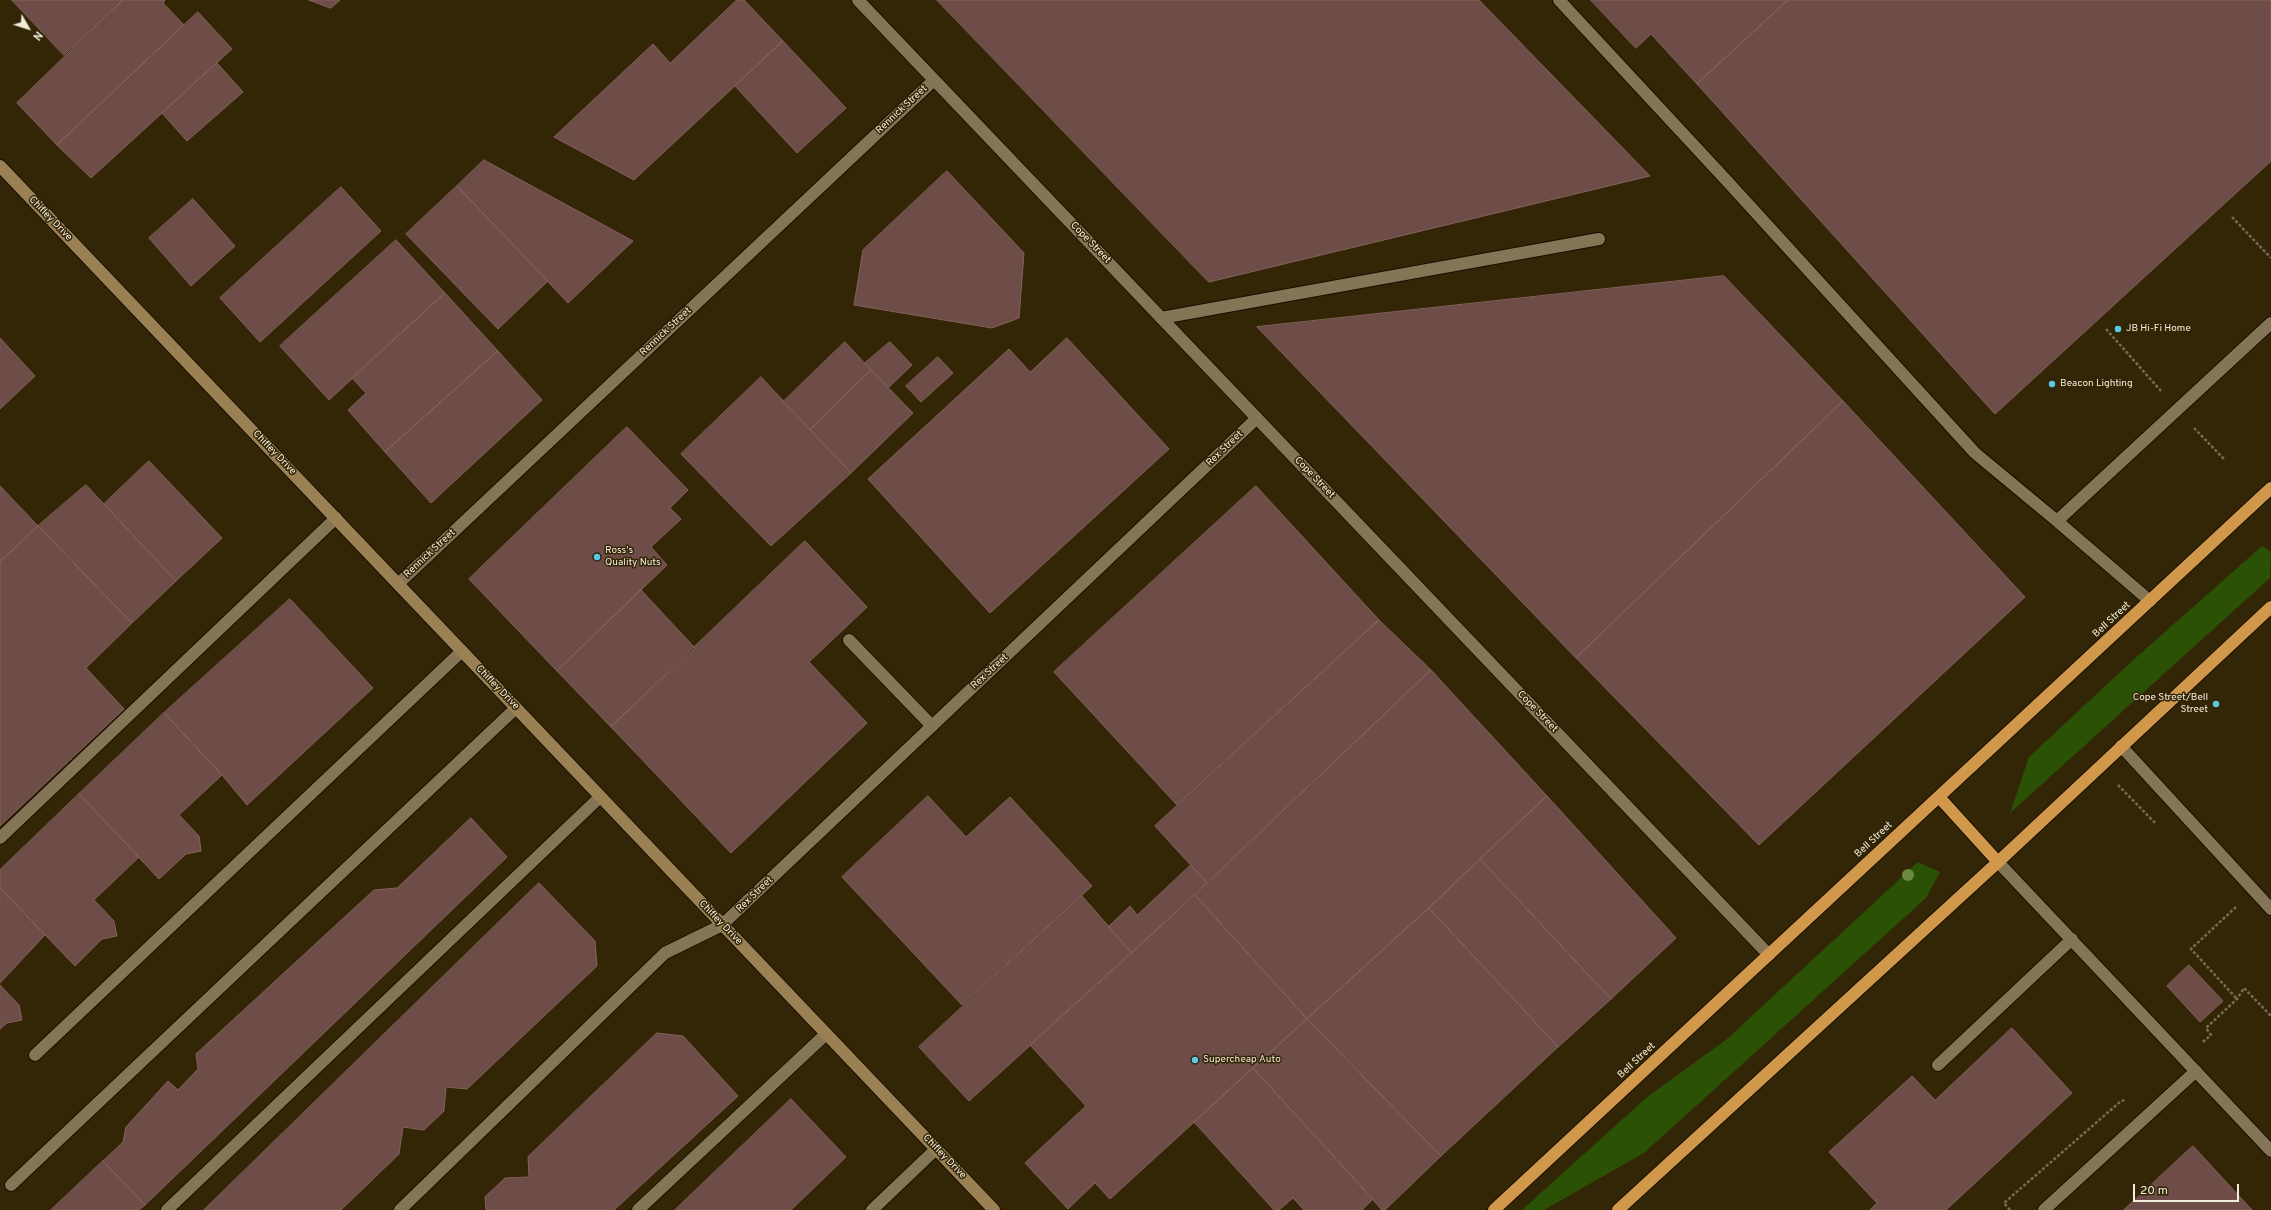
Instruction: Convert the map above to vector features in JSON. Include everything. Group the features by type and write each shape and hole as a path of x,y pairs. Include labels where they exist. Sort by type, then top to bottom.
{"highway":[{"name":"Bell Street","path":"1494,1210 2271,488"},
{"path":"1618,1210 1998,862 2100,765 2270,609"},
{"path":"1939,797 1998,862"}],"street":[{"name":"Cope Street","path":"858,0 1769,955"},
{"path":"1560,0 1722,175 1975,453 2150,601"},
{"name":"Rennick Street","path":"398,584 934,80"},
{"name":"Chifley Drive","path":"0,166 994,1210"},
{"path":"1161,318 1599,239"},
{"path":"2057,521 2271,323"},
{"name":"Rex Street","path":"400,1210 665,953 722,925 1257,418"},
{"path":"0,838 336,518"},
{"path":"849,640 932,726"},
{"path":"35,1055 462,651"},
{"path":"11,1185 516,708"},
{"path":"2121,746 2271,909"},
{"path":"167,1210 600,797"},
{"path":"1998,862 2271,1151"},
{"path":"1938,1065 2072,940"},
{"path":"638,1210 826,1034"},
{"path":"2044,1210 2196,1071"},
{"path":"872,1210 936,1149"}],"path":[{"path":"2232,217 2271,258"},
{"path":"2100,765 2162,830"},
{"path":"2231,902 2236,907 2191,949 2237,999 2244,988 2271,1016"}],"green space":[{"path":"2262,546 2271,552 2270,578 2010,813 2029,757 2131,662"},
{"path":"1918,862 1940,872 1926,898 1644,1153 1544,1210 1522,1210 1646,1098 1727,1039"}],"building":[{"path":"12,0 123,0 64,55"},
{"path":"123,0 165,0 163,3 184,25 57,145 17,103"},
{"path":"309,0 340,0 331,8"},
{"path":"737,0 744,0 783,41 634,180 554,137 653,44 670,63"},
{"path":"937,0 1479,0 1650,176 1209,282"},
{"path":"1591,0 1788,0 1697,84 1651,34 1636,48"},
{"path":"1788,0 2271,0 2271,161 1995,414 1697,84"},
{"path":"198,12 232,49 91,178 57,145"},
{"path":"783,41 846,108 797,153 735,86"},
{"path":"217,63 243,92 187,141 162,113"},
{"path":"484,160 633,241 568,303 457,186"},
{"path":"947,171 1024,253 1019,318 992,328 854,305 863,250"},
{"path":"457,186 548,281 498,329 406,234"},
{"path":"341,187 381,231 260,342 220,298"},
{"path":"193,199 235,246 191,286 149,238"},
{"path":"396,240 445,293 329,400 280,346"},
{"path":"1724,276 1843,401 1576,658 1257,327"},
{"path":"445,293 498,351 385,452 348,410 366,393 352,378"},
{"path":"0,338 35,376 0,409"},
{"path":"1067,338 1169,449 990,613 868,479 1009,349 1030,372"},
{"path":"845,342 871,370 810,430 783,402"},
{"path":"890,342 912,365 888,388 865,363"},
{"path":"498,351 542,400 431,503 385,452"},
{"path":"938,357 953,373 921,402 906,386"},
{"path":"871,370 913,413 851,473 810,430"},
{"path":"761,377 851,473 771,546 681,454"},
{"path":"1843,401 2025,597 1759,845 1576,658"},
{"path":"627,427 688,490 670,508 681,519 651,547 667,565 557,671 469,579"},
{"path":"149,461 222,538 176,581 104,504"},
{"path":"86,485 176,581 132,623 38,526"},
{"path":"0,486 38,526 0,562"},
{"path":"1256,486 1379,620 1177,805 1054,672"},
{"path":"38,526 132,623 86,668 124,709 0,826 0,562"},
{"path":"805,541 867,607 809,662 867,723 731,853 611,727"},
{"path":"641,590 695,648 611,727 557,671"},
{"path":"290,599 373,688 247,805 222,775 164,713"},
{"path":"1379,620 1431,670 1207,883 1155,826"},
{"path":"1431,670 1547,796 1429,908 1307,1019 1195,895"},
{"path":"164,713 222,775 179,815 199,836 201,851 186,854 159,879 79,794"},
{"path":"79,794 139,857 94,900 114,921 117,936 102,939 75,966 0,888 0,870"},
{"path":"928,796 966,837 1010,797 1092,886 962,1005 842,877"},
{"path":"1547,796 1676,938 1611,999 1480,859"},
{"path":"471,818 507,857 145,1205 103,1161 123,1142 126,1127 168,1081 178,1090 198,1069 196,1054 374,890 397,888"},
{"path":"1480,859 1611,999 1558,1047 1429,908"},
{"path":"1191,865 1207,883 1132,953 1108,927 1130,906 1137,915"},
{"path":"539,883 595,941 597,966 467,1089 446,1087 444,1111 424,1130 403,1127 399,1154 341,1210 204,1210"},
{"path":"0,888 45,935 0,983"},
{"path":"1195,895 1307,1019 1110,1199 1095,1183 1068,1209 1025,1163 1086,1106 1030,1045"},
{"path":"1082,896 1132,953 969,1101 919,1047"},
{"path":"1429,908 1558,1047 1441,1156 1307,1019"},
{"path":"2189,965 2223,1001 2200,1022 2167,986"},
{"path":"0,985 19,1005 22,1020 7,1023 0,1029"},
{"path":"1307,1019 1441,1156 1385,1210 1382,1210 1253,1068"},
{"path":"2012,1028 2072,1093 1946,1210 1870,1210 1877,1203 1829,1152 1912,1076 1935,1100"},
{"path":"657,1033 683,1036 738,1096 614,1210 486,1210 485,1197 505,1178 529,1177 528,1157"},
{"path":"1253,1068 1373,1199 1362,1210 1304,1210 1293,1198 1279,1210 1274,1210 1194,1122"},
{"path":"791,1099 846,1157 791,1210 675,1210"},
{"path":"2193,1146 2252,1210 2124,1210"},
{"path":"103,1161 145,1205 139,1210 51,1210"}],"place":[{"name":"JB Hi-Fi Home","path":"2118,329"},
{"name":"Beacon Lighting","path":"2052,384"},
{"name":"Ross's Quality Nuts","path":"597,557"},
{"name":"Cope Street/Bell Street","path":"2216,704"},
{"name":"Supercheap Auto","path":"1195,1060"}]}
